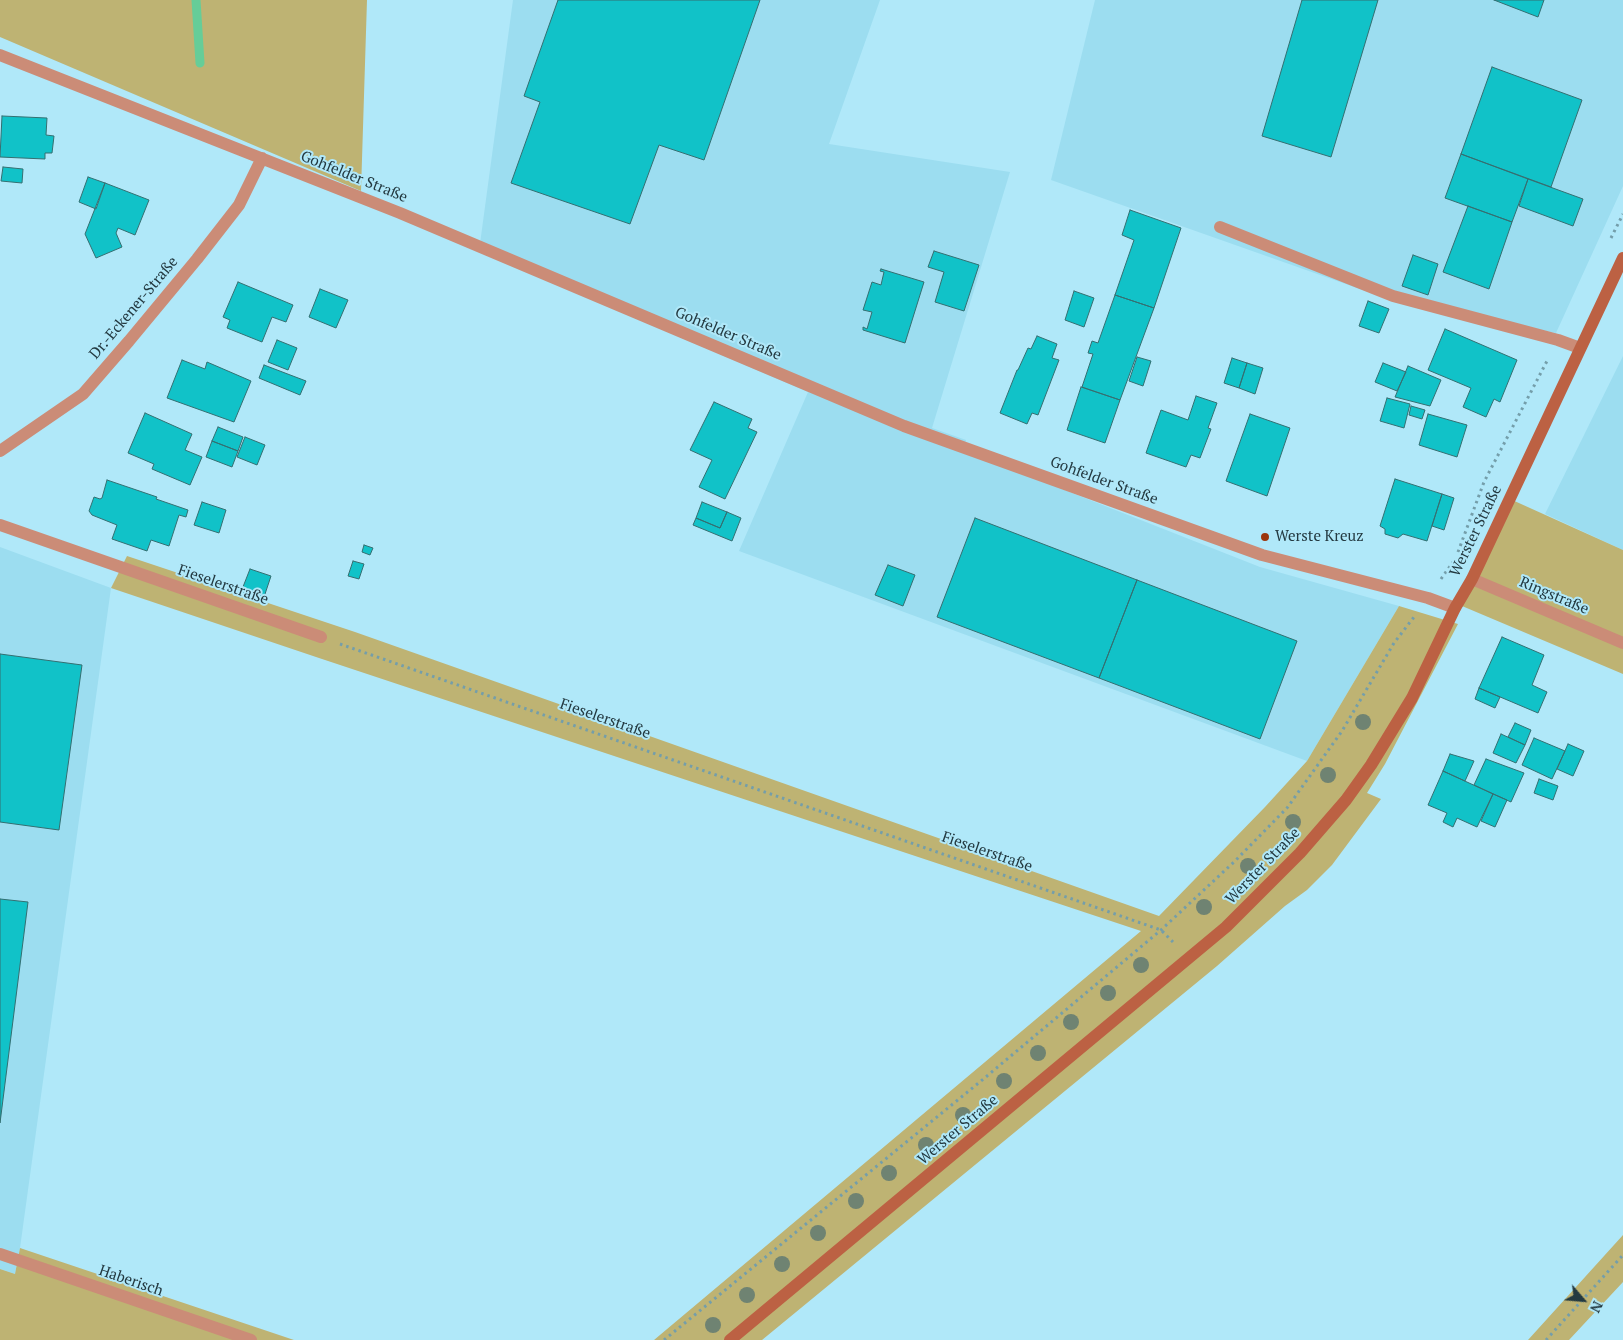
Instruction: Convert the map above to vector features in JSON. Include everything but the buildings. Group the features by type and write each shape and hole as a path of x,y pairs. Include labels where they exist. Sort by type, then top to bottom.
{"main road":[{"name":"Werster Straße","path":"730,1340 1190,959 1226,927 1300,854 1346,800 1371,765 1412,698 1455,608 1472,579 1623,258"}],"street":[{"name":"Gohfelder Straße","path":"0,55 400,213 904,426 1262,555 1428,598 1455,608"},
{"name":"Dr.-Eckener-Straße","path":"0,451 83,394 142,326 240,205 262,158"},
{"path":"1220,227 1393,296 1558,340 1580,348"},
{"name":"Fieselerstraße","path":"0,525 321,637"},
{"name":"Ringstraße","path":"1472,579 1623,643"},
{"name":"Haberisch","path":"0,1254 251,1340"}],"path":[{"path":"1611,239 1623,214"},
{"path":"664,1340 981,1081 1161,930 1235,861 1287,808 1342,731 1394,643 1454,561 1484,482 1558,340"},
{"name":"Fieselerstraße","path":"321,637 1161,930 1190,959"},
{"path":"1546,1340 1623,1255"}],"shaded area":[{"path":"0,0 367,0 361,191 0,37"},
{"path":"513,0 880,0 829,144 1010,172 932,428 966,440 963,450 1260,567 1399,606 1307,761 739,551 808,392 479,251"},
{"path":"1095,0 1623,0 1623,186 1556,333 1391,300 1051,180"},
{"path":"1623,356 1623,550 1545,514"},
{"path":"1510,499 1623,550 1623,674 1462,606"},
{"path":"0,547 111,588 15,1274 0,1269"},
{"path":"127,556 355,632 1159,916 1307,761 1399,606 1458,624 1385,764 1367,793 1381,799 1332,865 1307,890 1285,906 1217,966 762,1340 654,1340 1141,931 111,588"},
{"path":"1623,1235 1623,1282 1569,1340 1528,1340"},
{"path":"20,1248 294,1340 0,1340 0,1269 15,1274"}],"waterway":[{"path":"196,0 200,63"}],"place":[{"name":"Werste Kreuz","path":"1265,537"}]}
